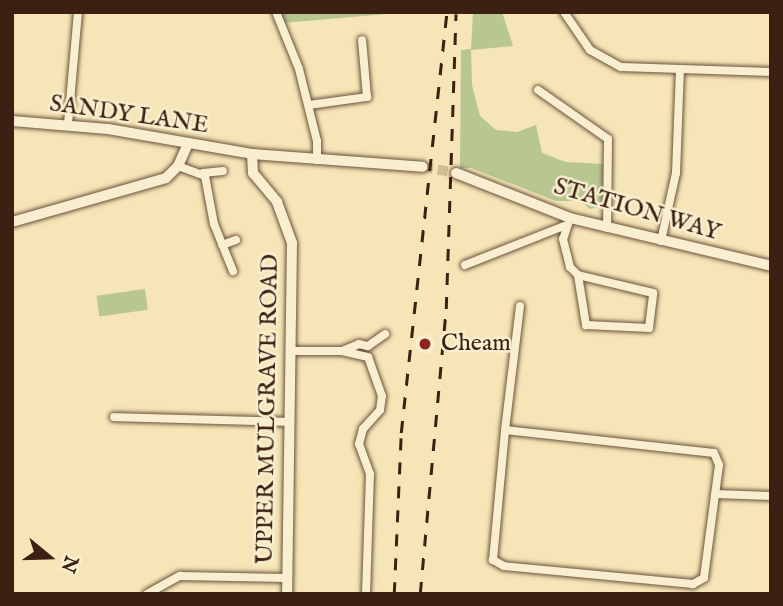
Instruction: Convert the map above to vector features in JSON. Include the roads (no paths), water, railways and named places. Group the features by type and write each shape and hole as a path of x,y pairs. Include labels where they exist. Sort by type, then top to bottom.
{"street":[{"path":"68,124 78,12"},
{"path":"276,12 309,105 317,160"},
{"path":"564,12 581,40 610,63 632,69 771,72"},
{"path":"309,105 367,97 362,40"},
{"path":"661,241 677,166 681,71"},
{"path":"538,90 608,139 607,228"},
{"name":"SANDY LANE","path":"12,121 68,124 252,154"},
{"path":"12,222 166,178 178,166 188,144"},
{"path":"252,154 423,167"},
{"name":"UPPER MULGRAVE ROAD","path":"252,154 256,178 277,202 290,230 287,594"},
{"path":"178,166 202,173 223,171"},
{"path":"202,173 222,245 233,271"},
{"name":"STATION WAY","path":"456,173 567,222 607,228 771,266"},
{"path":"465,265 567,222 570,267 578,275 653,293 649,328 586,325 578,275"},
{"path":"222,245 236,240"},
{"path":"505,430 708,451 719,465 706,573 699,582 504,566 493,561 491,547 505,430 520,306"},
{"path":"342,351 359,344 368,346 385,334"},
{"path":"366,594 370,474 359,451 363,429 381,403 382,388 368,357 368,346"},
{"path":"291,351 342,351 368,357"},
{"path":"114,417 289,422"},
{"path":"715,494 771,496"},
{"path":"147,594 180,576 286,578"}],"tunnel":[{"path":"423,167 456,173"}],"railway":[{"path":"394,594 401,433 447,12"},
{"path":"420,594 446,309 456,14"}],"place":[{"name":"Cheam","path":"425,344"}]}
